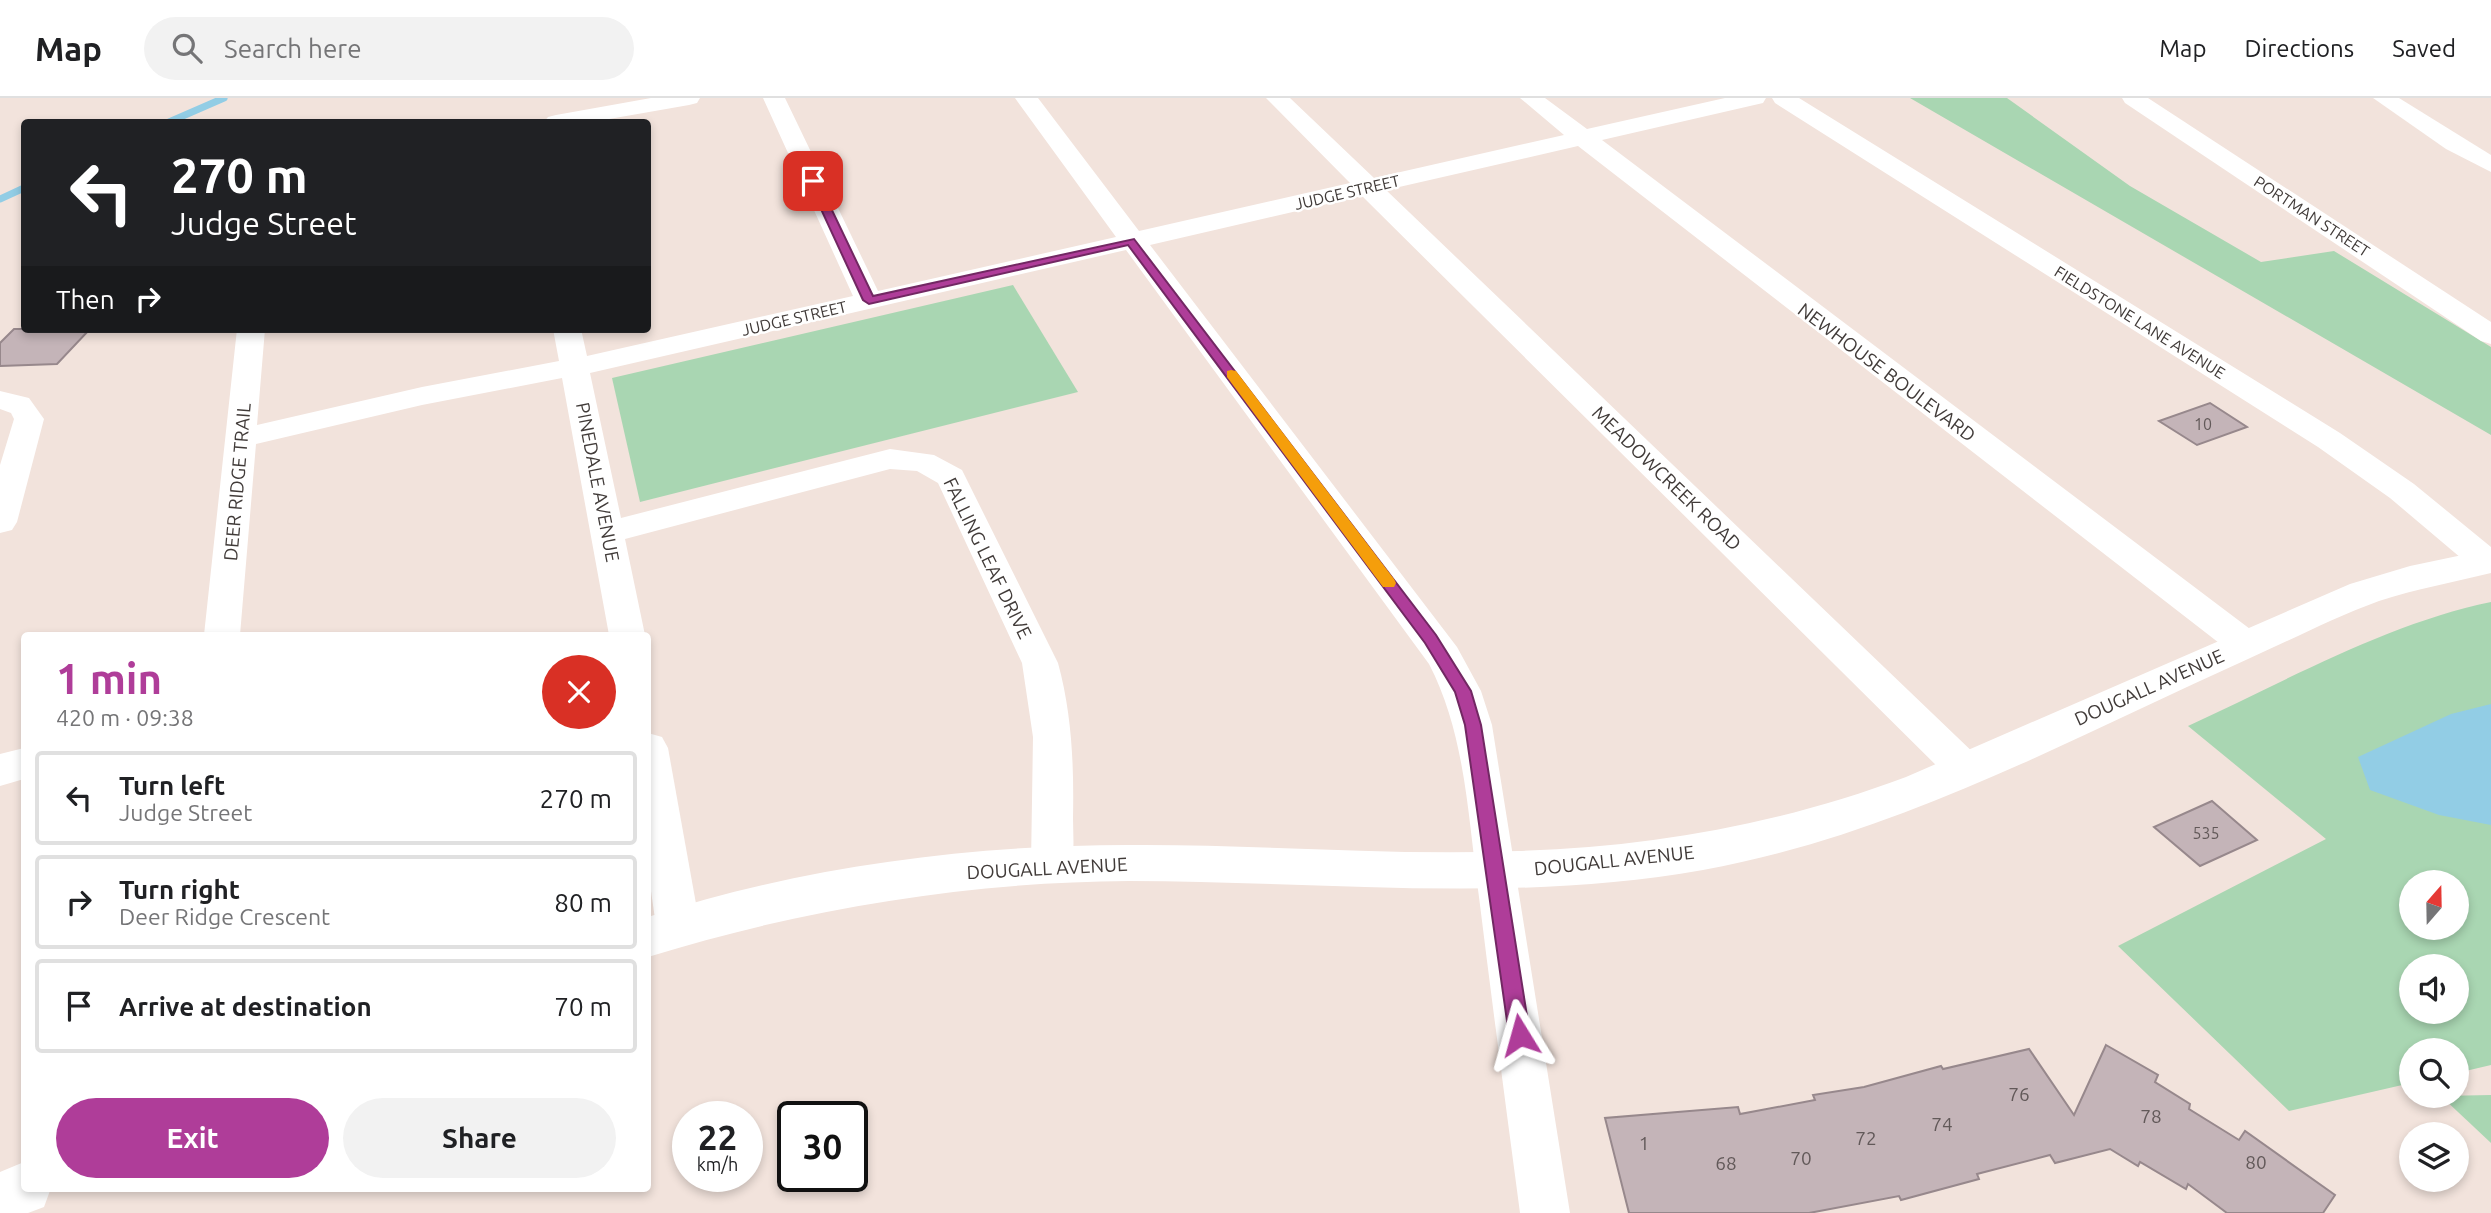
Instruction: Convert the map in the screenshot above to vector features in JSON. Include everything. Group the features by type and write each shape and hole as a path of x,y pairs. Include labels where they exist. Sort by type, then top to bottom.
{"street":[{"path":"573,119 689,98"},
{"path":"774,98 869,300"},
{"path":"1026,98 1130,241 1444,657 1462,691 1473,725 1545,1213"},
{"name":"MEADOWCREEK ROAD","path":"1276,98 1966,770"},
{"name":"NEWHOUSE BOULEVARD","path":"1531,98 2245,644"},
{"name":"JUDGE STREET","path":"241,438 422,396 575,367 1755,98"},
{"name":"FIELDSTONE LANE AVENUE","path":"1783,98 2329,440 2402,491 2488,561"},
{"name":"PORTMAN STREET","path":"2133,98 2491,335"},
{"path":"2384,98 2454,144 2491,164"},
{"name":"DEER RIDGE TRAIL","path":"222,632 251,333"},
{"name":"PINEDALE AVENUE","path":"568,333 626,632"},
{"path":"0,400 15,402 26,409 29,419 0,522"},
{"name":"FALLING LEAF DRIVE","path":"608,532 890,459 916,459 936,465 951,477 1040,663 1048,690 1052,716 1052,864"},
{"name":"DOUGALL AVENUE","path":"663,932 822,893 897,879 1052,864 1496,872 1648,860 1719,848 1800,830 1855,813 1966,770 2363,593 2488,561"},
{"path":"0,770 21,765"},
{"path":"651,785 663,932"},
{"path":"0,1198 21,1190"}],"green space":[{"path":"1910,98 2007,98 2130,186 2261,262 2334,251 2491,347 2491,435"},
{"path":"1013,285 1078,392 640,502 612,378"},
{"path":"2491,602 2491,1065 2469,1070 2469,1038 2399,1038 2399,1086 2289,1111 2118,946 2326,839 2188,726 2337,655 2414,624"},
{"path":"2469,1095 2491,1095 2491,1143 2454,1108 2469,1108"}],"water":[{"path":"2491,704 2491,825 2439,815 2370,790 2358,757 2451,714"}],"building":[{"path":"14,329 21,329 21,333 86,333 57,364 0,366 0,343"},
{"path":"2210,403 2247,427 2197,445 2159,421"},
{"path":"2212,801 2257,840 2200,866 2154,827"},
{"path":"2106,1045 2158,1075 2155,1082 2190,1104 2189,1109 2239,1140 2245,1131 2335,1195 2323,1213 2227,1213 2188,1184 2186,1189 2140,1162 2138,1166 2110,1149 2055,1163 2050,1155 1977,1174 1979,1179 1901,1200 1899,1196 1809,1213 1629,1213 1605,1118 1738,1107 1740,1114 1815,1100 1813,1095 1864,1087 1941,1066 1943,1069 2029,1049 2074,1115"}],"waterway":[{"path":"176,119 224,98"},
{"path":"0,199 21,189"}],"slow traffic":[{"path":"1231,374 1389,583"}],"route":[{"path":"813,181 869,300 1130,241 1431,639 1462,691 1473,725 1486,799 1520,1035"}]}
